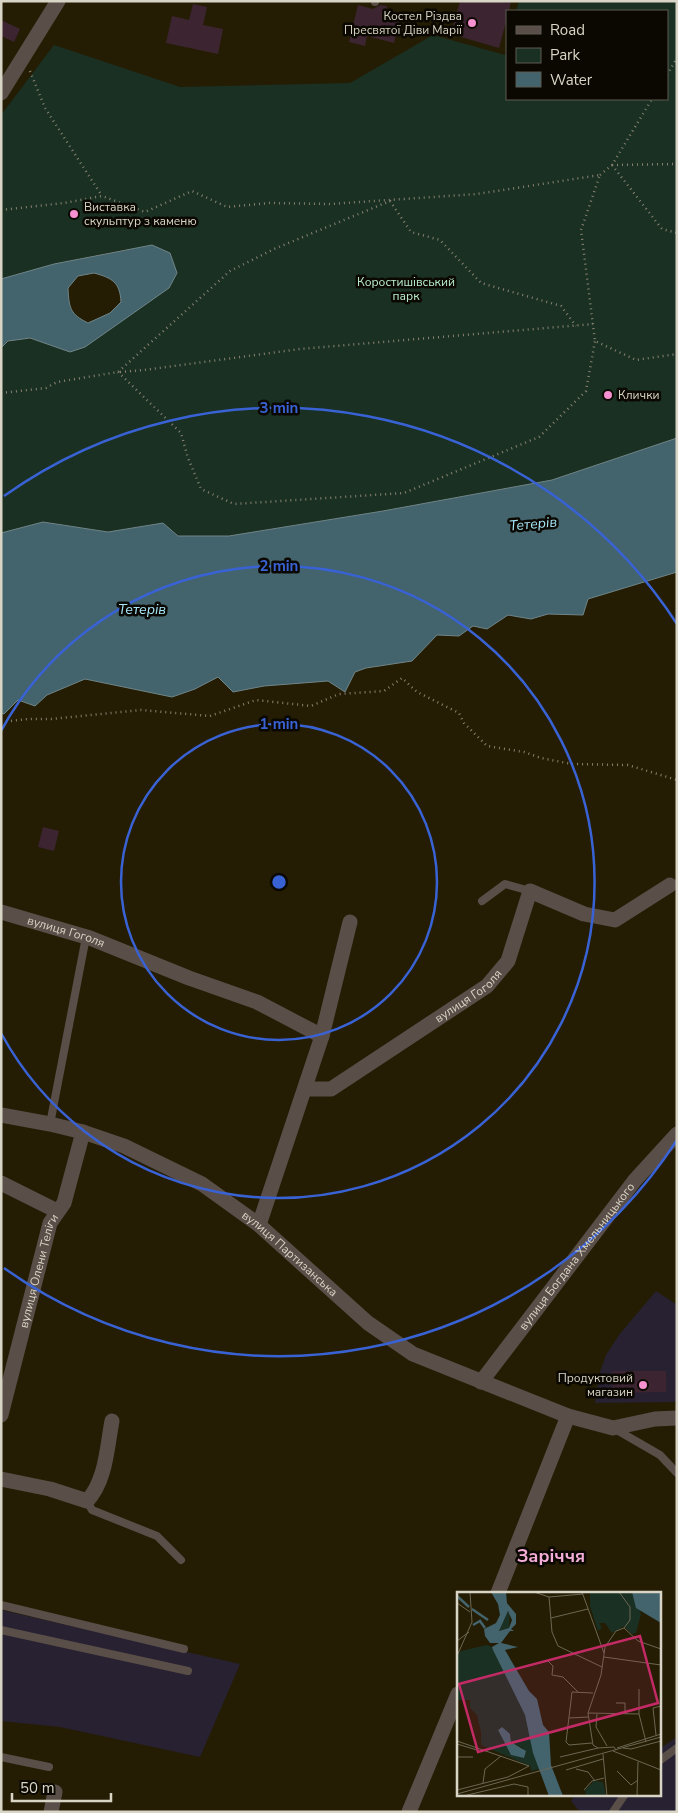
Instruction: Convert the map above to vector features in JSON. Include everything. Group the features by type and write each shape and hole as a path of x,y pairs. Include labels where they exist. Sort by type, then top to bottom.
{"street":[{"path":"1,93 58,1"},
{"path":"530,891 584,914 615,920 670,885"},
{"name":"вулиця Гоголя","path":"305,1089 331,1089 487,986 508,961 530,891"},
{"name":"вулиця Гоголя","path":"1,912 86,937 189,978 257,1002 322,1036"},
{"path":"259,1225 322,1036 350,922"},
{"name":"вулиця Партизанська","path":"1,1115 83,1132 124,1146 202,1184 259,1225 368,1323 414,1354 568,1416 613,1428"},
{"name":"вулиця Олени Теліги","path":"1,1415 50,1223 64,1203 83,1132"},
{"name":"вулиця Богдана Хмельницького","path":"481,1382 635,1180 677,1134"},
{"path":"1,1183 57,1211"},
{"path":"498,1592 568,1416"},
{"path":"613,1428 655,1419 677,1418"},
{"path":"1,1479 87,1500 95,1492 103,1467 112,1421"},
{"path":"409,1812 457,1696"},
{"path":"51,1812 55,1792"}],"lane":[{"path":"482,901 505,884 530,891"},
{"path":"50,1124 86,937"},
{"path":"613,1428 660,1455 677,1473"},
{"path":"87,1500 92,1510 157,1536 181,1560"},
{"path":"1,1605 184,1649"},
{"path":"1,1630 188,1671"},
{"path":"660,1760 677,1748"},
{"path":"1,1757 50,1767"},
{"path":"613,1812 624,1796"}],"path":[{"path":"24,56 45,108 102,196"},
{"path":"668,73 677,58"},
{"path":"1,210 64,203 102,196 145,212 192,191 227,207 269,203 330,204 390,201 477,194 600,175 612,165 651,100"},
{"path":"612,165 677,164"},
{"path":"612,165 662,229 677,233"},
{"path":"118,372 181,434 188,458 201,489 234,504 404,493 539,437 586,391 595,341 581,230 600,175"},
{"path":"390,201 411,232 440,240 481,283 561,306 576,326"},
{"path":"118,372 230,271 274,249 390,201"},
{"path":"1,393 46,388 57,382 118,372 300,349 592,324"},
{"path":"595,341 636,360 677,354"},
{"path":"1,722 141,710 210,716 256,700 311,706 339,694 384,691 402,678 417,692 459,713 464,723 487,746 524,752 540,758 572,764 628,765 677,780"}],"shaded area":[{"path":"656,1291 677,1305 677,1402 595,1403 600,1372 606,1355 619,1335"},
{"path":"1,1609 240,1664 200,1757 60,1727 1,1721"},
{"path":"677,1737 677,1812 580,1812 571,1801 574,1796 660,1796 660,1748"}],"green space":[{"name":"Коростишівський парк","path":"519,1 677,1 677,438 552,480 383,511 229,536 178,536 163,523 108,532 43,522 1,533 1,348 17,339 25,339 44,342 70,352 169,288 126,249 54,264 1,279 1,115 54,45 180,87 350,83 433,35 505,55 506,52 506,100 668,100 668,10 516,10"}],"water":[{"path":"152,245 170,253 177,273 169,288 85,347 70,352 30,338 8,341 1,348 1,279 54,264","holes":["94,273 110,279 117,285 121,302 110,313 88,323 77,317 72,310 68,288 78,276"]},
{"name":"Тетерів","path":"677,438 677,572 588,599 583,615 548,614 531,619 508,615 487,629 473,626 459,636 437,635 412,661 366,668 355,672 345,692 328,681 264,686 233,692 218,677 195,689 172,697 85,679 47,695 35,706 18,700 4,714 1,713 1,533 43,522 108,532 163,523 178,536 229,536 383,511 552,480"}],"building":[{"name":"Костел Різдва Пресвятої Діви Марії","path":"460,1 511,1 509,10 506,10 506,22 499,48 451,34"},
{"path":"193,4 207,7 203,25 223,29 218,54 166,43 172,16 189,20"},
{"path":"358,5 373,9 380,5 387,6 386,12 400,16 394,43 367,36 365,46 349,42"},
{"path":"1,20 20,29 14,42 1,36"},
{"path":"43,827 59,831 54,851 38,847"},
{"path":"612,1371 666,1371 666,1392 613,1393"}],"place":[{"name":"Костел Різдва Пресвятої Діви Марії","path":"472,23"},
{"name":"Виставка скульптур з каменю","path":"74,214"},
{"name":"Клички","path":"608,395"},
{"name":"Продуктовий магазин","path":"643,1385"}],"district":[{"name":"Заріччя","path":"551,1556"}]}
